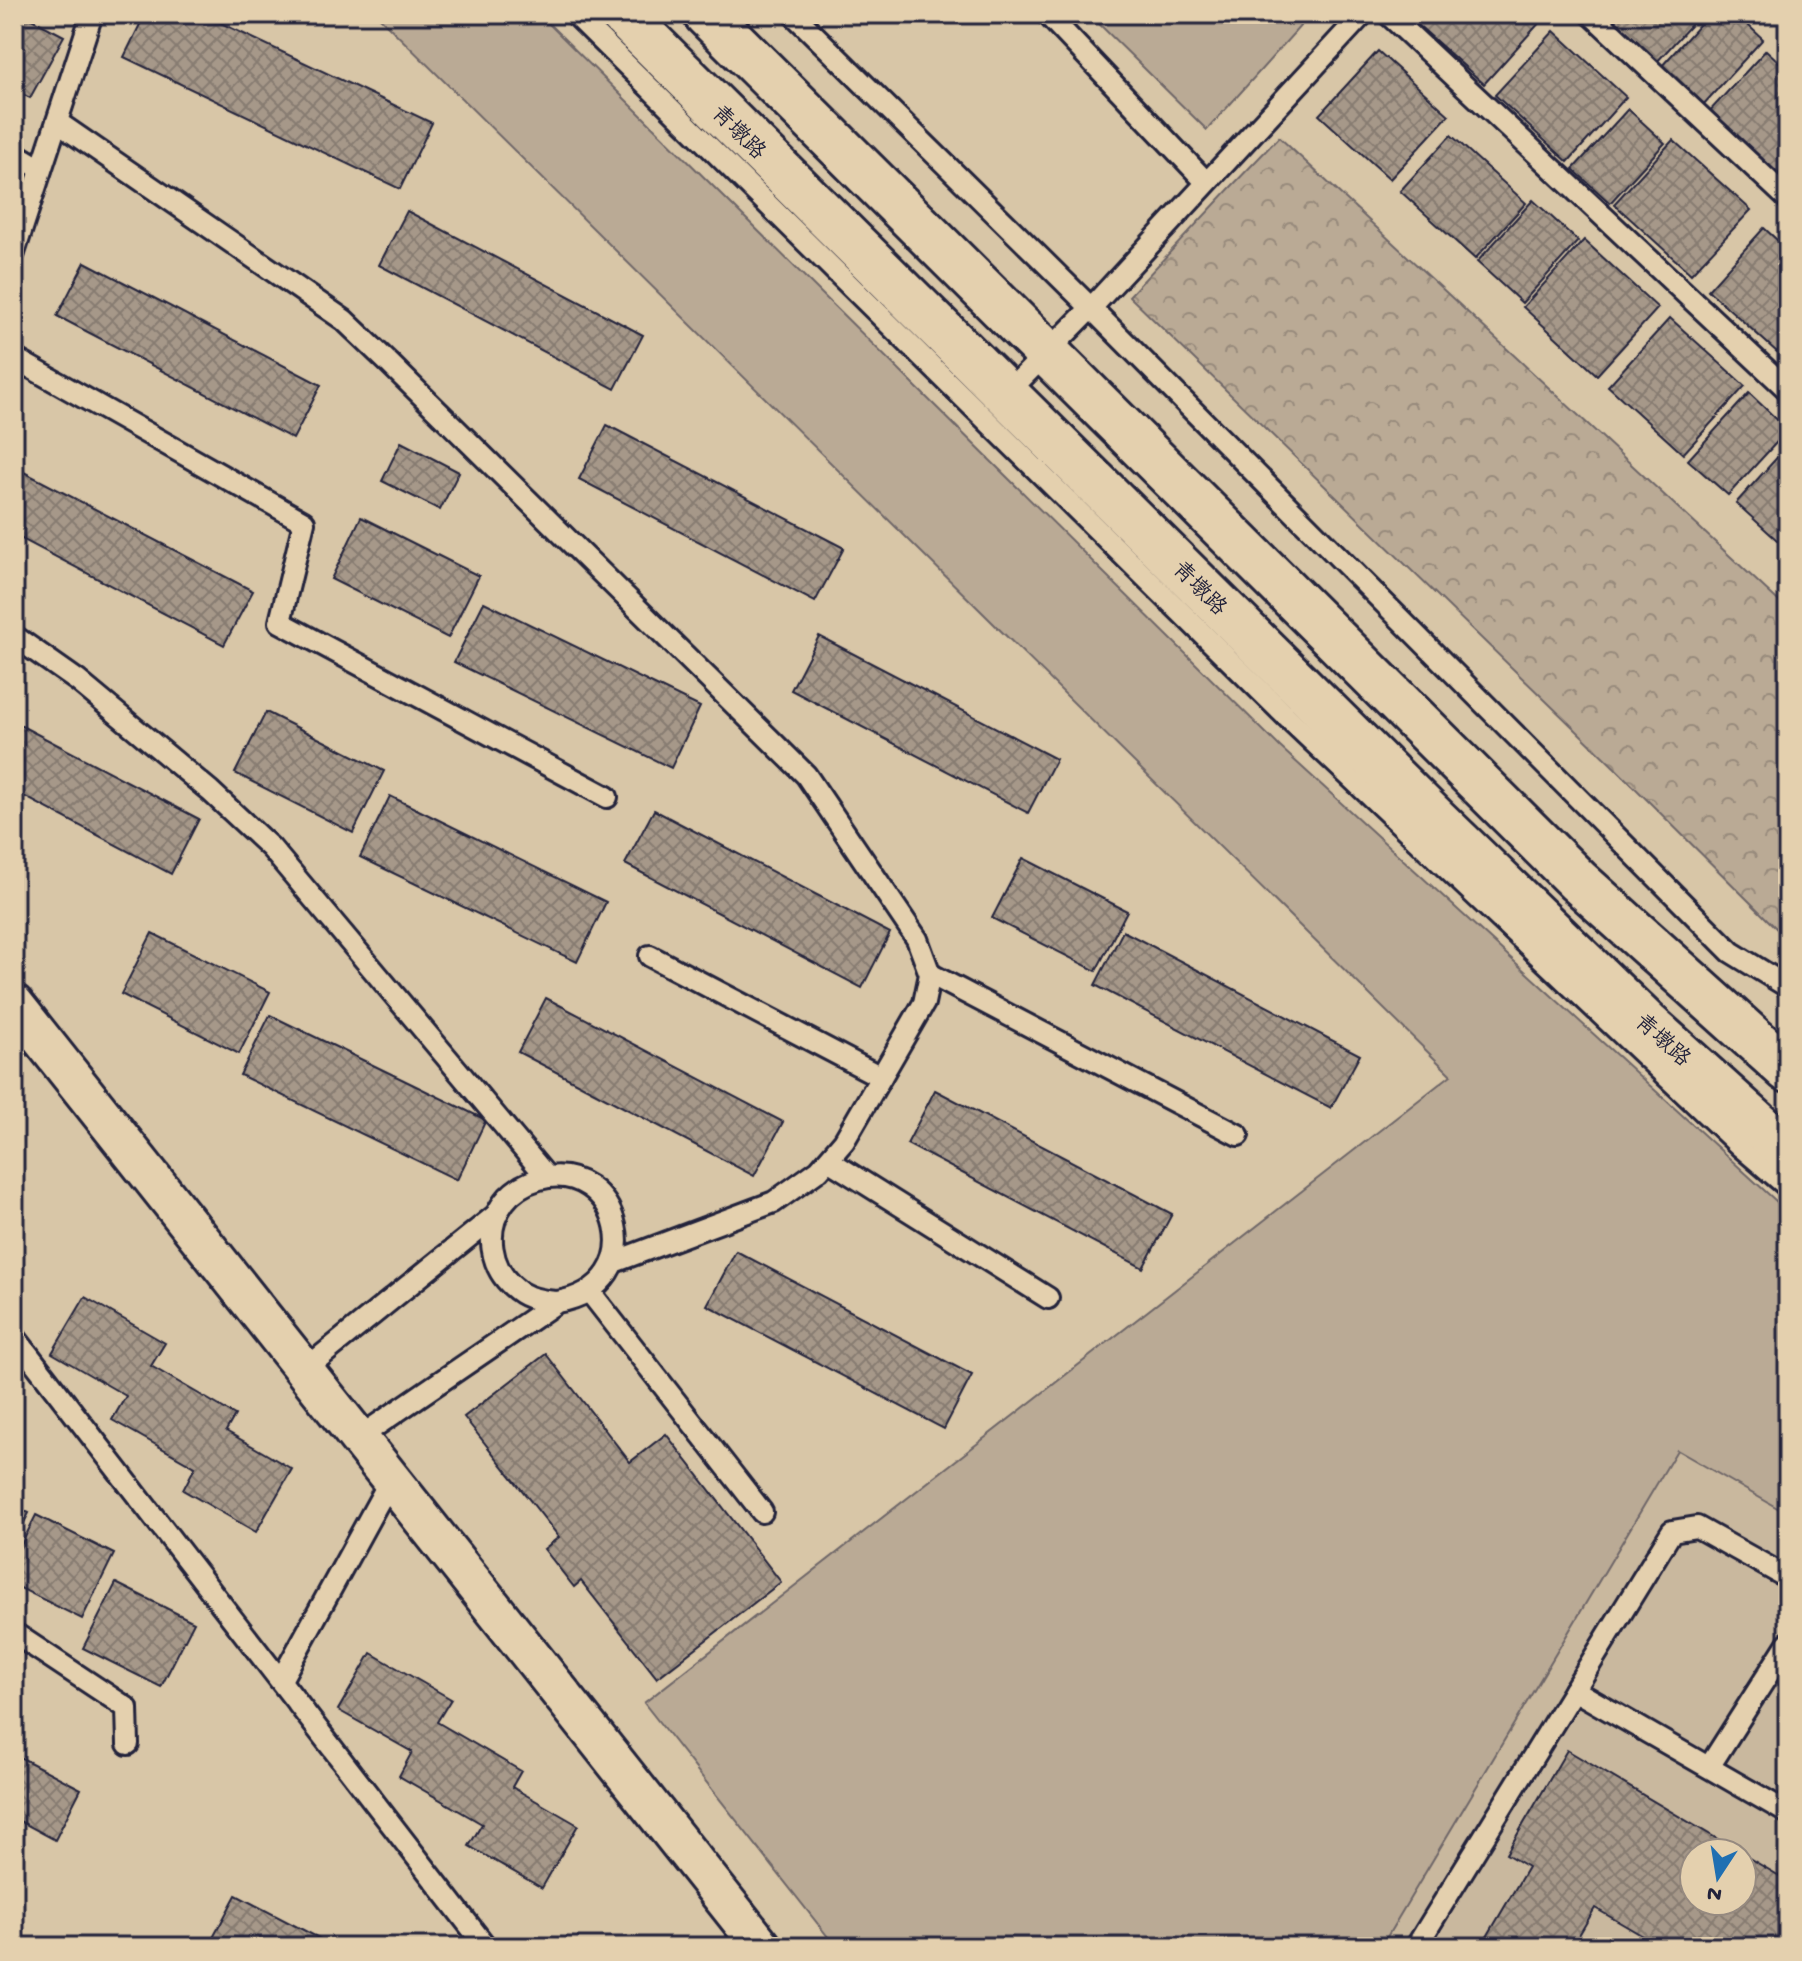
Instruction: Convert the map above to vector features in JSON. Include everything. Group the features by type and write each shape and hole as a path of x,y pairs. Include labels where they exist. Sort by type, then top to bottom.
{"main road":[{"name":"青墩路","path":"622,14 1424,808 1635,1013 1788,1151"},
{"path":"706,14 1578,881 1788,1070"}],"street":[{"path":"14,1004 762,1947"}],"lane":[{"path":"14,253 92,14"},
{"path":"575,14 1288,718 1719,1126 1788,1187"},
{"path":"793,14 1091,308 1731,952 1788,987"},
{"path":"1047,14 1206,182"},
{"path":"1006,394 1091,308 1363,14"},
{"path":"1388,14 1788,390"},
{"path":"1591,14 1788,199"},
{"path":"57,122 344,320 381,355 806,775 917,939 930,974 924,1003 844,1141 819,1170 774,1202 614,1262"},
{"path":"14,153 41,169"},
{"path":"14,358 304,522 280,622 607,797"},
{"path":"14,636 78,681 210,791 271,848 547,1177"},
{"path":"650,956 881,1077"},
{"path":"930,974 1238,1135"},
{"path":"828,1160 1048,1298"},
{"path":"564,1177 581,1182 604,1201 612,1214 618,1238 614,1262 603,1280 590,1292 574,1300 536,1300 517,1291 502,1275 493,1256 491,1234 497,1214 505,1200 530,1181 564,1177"},
{"path":"304,1370 497,1214"},
{"path":"590,1292 762,1512"},
{"path":"358,1438 557,1302"},
{"path":"14,1336 486,1947"},
{"path":"281,1680 391,1479"},
{"path":"1416,1947 1672,1531 1697,1527 1788,1578"},
{"path":"14,1633 127,1708 128,1744"},
{"path":"1709,1767 1788,1643"},
{"path":"1574,1690 1788,1813"}],"shaded area":[{"path":"1788,1212 1788,1947 1264,1947"}],"green space":[{"path":"376,14 539,14 1280,747 1788,1212 1788,1514 1677,1450 1381,1947 836,1947 644,1703 1451,1075"},
{"path":"1089,14 1311,14 1207,130"},
{"path":"1279,137 1788,610 1788,940 1129,296"}],"building":[{"path":"14,14 22,14 64,36 30,98 14,90"},
{"path":"145,14 202,14 432,123 400,189 124,57"},
{"path":"1406,14 1535,14 1542,20 1484,84"},
{"path":"1601,14 1701,14 1655,64"},
{"path":"1709,14 1736,14 1763,39 1702,106 1660,68"},
{"path":"1554,31 1626,97 1568,162 1495,95"},
{"path":"1766,50 1788,70 1788,167 1778,178 1707,114"},
{"path":"1378,51 1449,115 1390,179 1319,115"},
{"path":"1628,109 1665,143 1610,203 1573,169"},
{"path":"1451,135 1526,203 1475,259 1400,191"},
{"path":"1673,140 1751,210 1691,274 1614,204"},
{"path":"1533,200 1578,241 1522,303 1477,262"},
{"path":"407,211 643,335 615,389 379,265"},
{"path":"1764,228 1788,250 1788,339 1777,352 1708,290"},
{"path":"1584,240 1658,308 1597,375 1523,307"},
{"path":"85,262 321,385 293,439 57,316"},
{"path":"1670,318 1745,386 1683,454 1608,386"},
{"path":"1749,393 1788,430 1728,495 1688,460"},
{"path":"607,425 844,548 815,602 579,479"},
{"path":"401,442 459,472 440,510 382,481"},
{"path":"1782,452 1788,458 1788,550 1736,503"},
{"path":"16,468 253,591 224,645 14,535"},
{"path":"361,517 479,576 448,638 331,579"},
{"path":"484,602 700,707 671,768 454,662"},
{"path":"819,636 1056,759 1028,813 791,690"},
{"path":"266,712 384,771 353,833 235,773"},
{"path":"14,722 199,819 171,874 14,791"},
{"path":"390,796 606,902 577,962 360,857"},
{"path":"654,810 890,933 862,988 625,864"},
{"path":"1023,858 1127,911 1096,971 992,918"},
{"path":"1123,931 1360,1055 1331,1108 1095,985"},
{"path":"152,933 270,992 239,1054 121,994"},
{"path":"546,998 783,1122 754,1176 518,1052"},
{"path":"270,1015 486,1120 457,1180 240,1075"},
{"path":"935,1090 1172,1214 1143,1268 907,1144"},
{"path":"736,1251 972,1375 944,1429 707,1305"},
{"path":"85,1297 165,1343 151,1366 235,1415 226,1431 292,1469 256,1532 183,1490 195,1467 112,1420 126,1396 52,1353"},
{"path":"546,1354 630,1462 666,1434 781,1582 657,1678 581,1581 574,1587 544,1549 559,1537 464,1417"},
{"path":"14,1506 29,1513 14,1542"},
{"path":"36,1515 114,1554 82,1619 14,1585 14,1559"},
{"path":"116,1583 194,1622 161,1687 83,1648"},
{"path":"371,1653 451,1699 437,1722 521,1771 512,1787 578,1825 542,1888 469,1846 482,1824 399,1776 412,1752 338,1710"},
{"path":"1567,1750 1714,1837 1678,1837 1678,1917 1758,1917 1758,1863 1788,1881 1788,1947 1662,1947 1595,1908 1572,1947 1481,1947 1528,1867 1506,1854"},
{"path":"14,1754 81,1789 55,1840 14,1818"},
{"path":"236,1895 336,1947 208,1947"}]}
